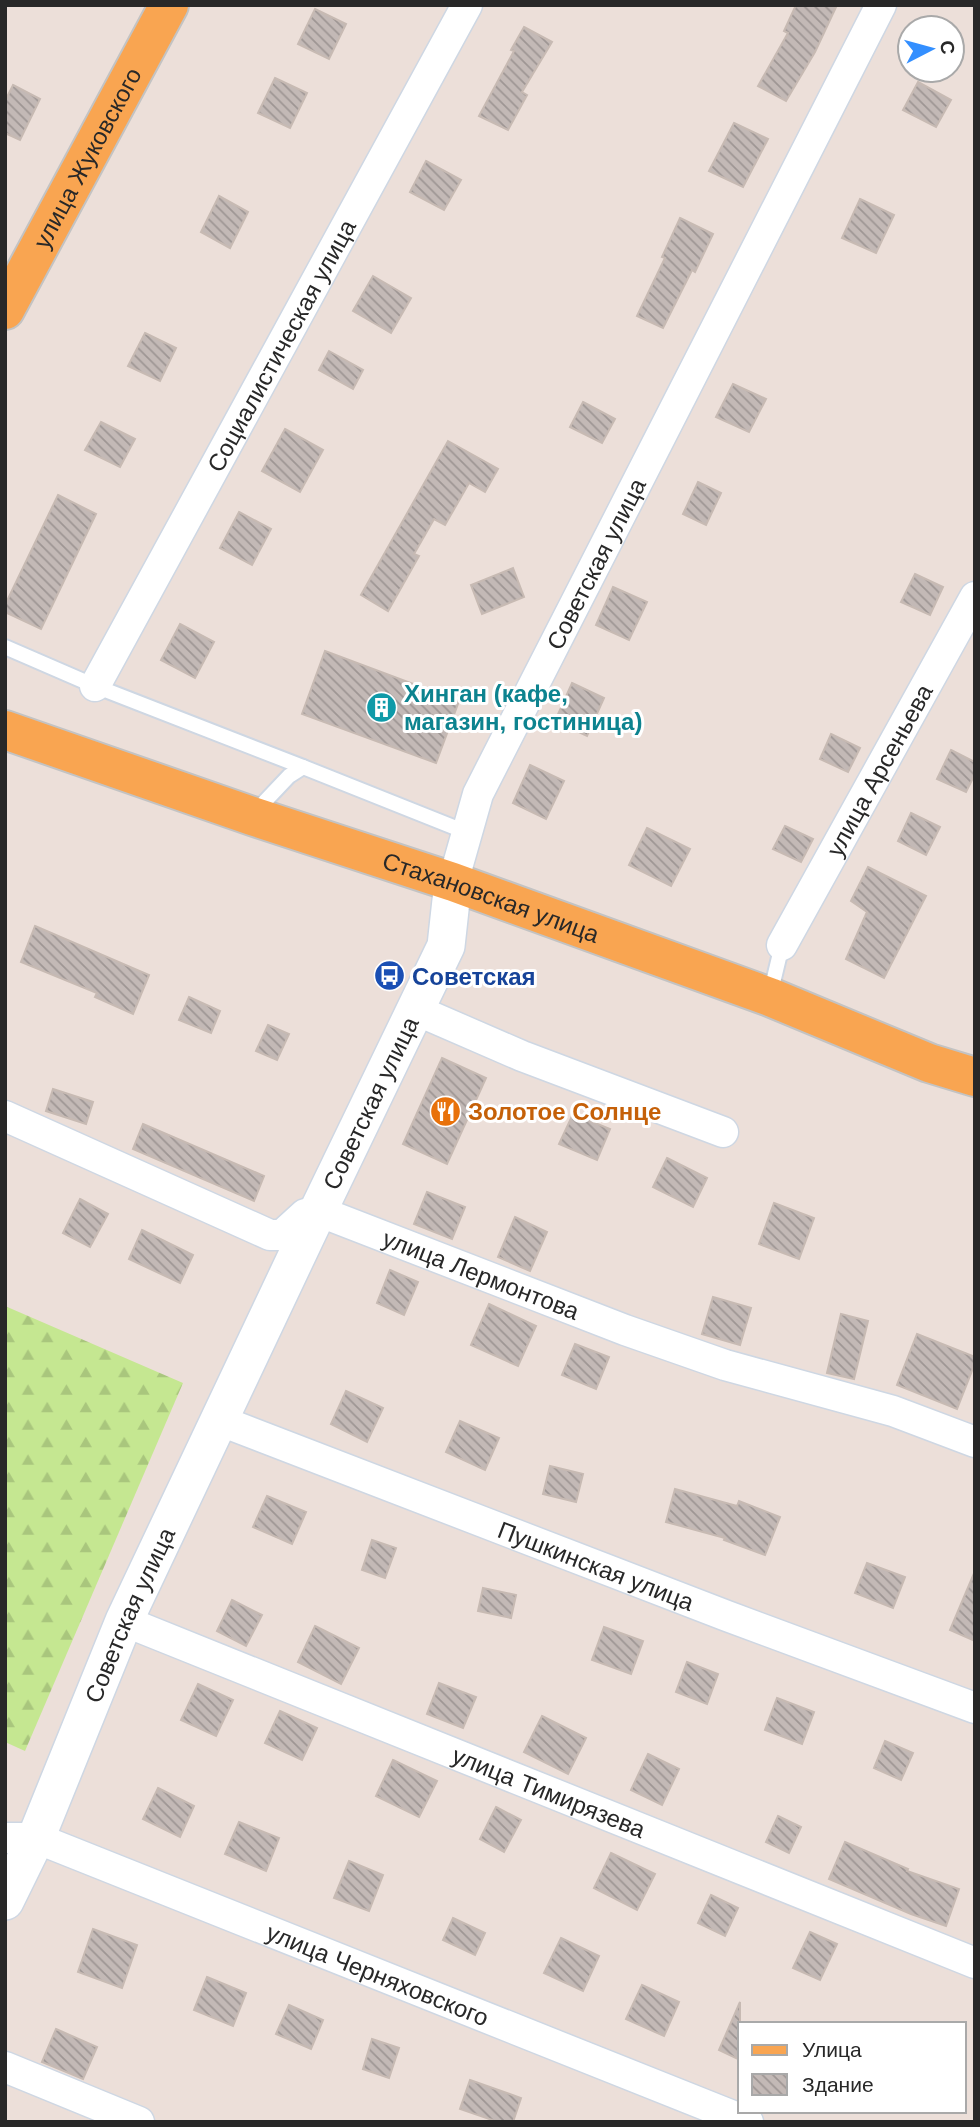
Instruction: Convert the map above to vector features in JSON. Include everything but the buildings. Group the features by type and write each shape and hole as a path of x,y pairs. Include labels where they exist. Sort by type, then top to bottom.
{"main road":[{"name":"улица Жуковского","path":"5,310 169,5"},
{"name":"Стахановская улица","path":"5,730 453,883 770,997 929,1063 975,1077"}],"street":[{"name":"Социалистическая улица","path":"95,686 467,5"},
{"name":"Советская улица","path":"5,1901 20,1838 446,946 453,883 478,794 881,5"},
{"name":"улица Арсеньева","path":"782,945 975,597"},
{"path":"416,1010 522,1056 723,1132"},
{"path":"5,1116 270,1235 282,1235 305,1214 318,1211"},
{"name":"улица Лермонтова","path":"318,1211 650,1339 725,1365 893,1410 975,1442"},
{"name":"Пушкинская улица","path":"220,1420 727,1616 975,1708"},
{"name":"улица Тимирязева","path":"124,1621 975,1963"},
{"name":"улица Черняховского","path":"20,1838 748,2122"},
{"path":"5,2067 139,2122"}],"lane":[{"path":"5,647 95,686 466,832"},
{"path":"252,816 289,776 303,767"},
{"path":"770,997 782,945"}],"green space":[{"path":"5,1306 183,1383 25,1751 5,1742"}],"place":[{"name":"Хинган (кафе, магазин, гостиница)","path":"381,707"},
{"name":"Советская","path":"389,976"},
{"name":"Золотое Солнце","path":"445,1111"}]}
